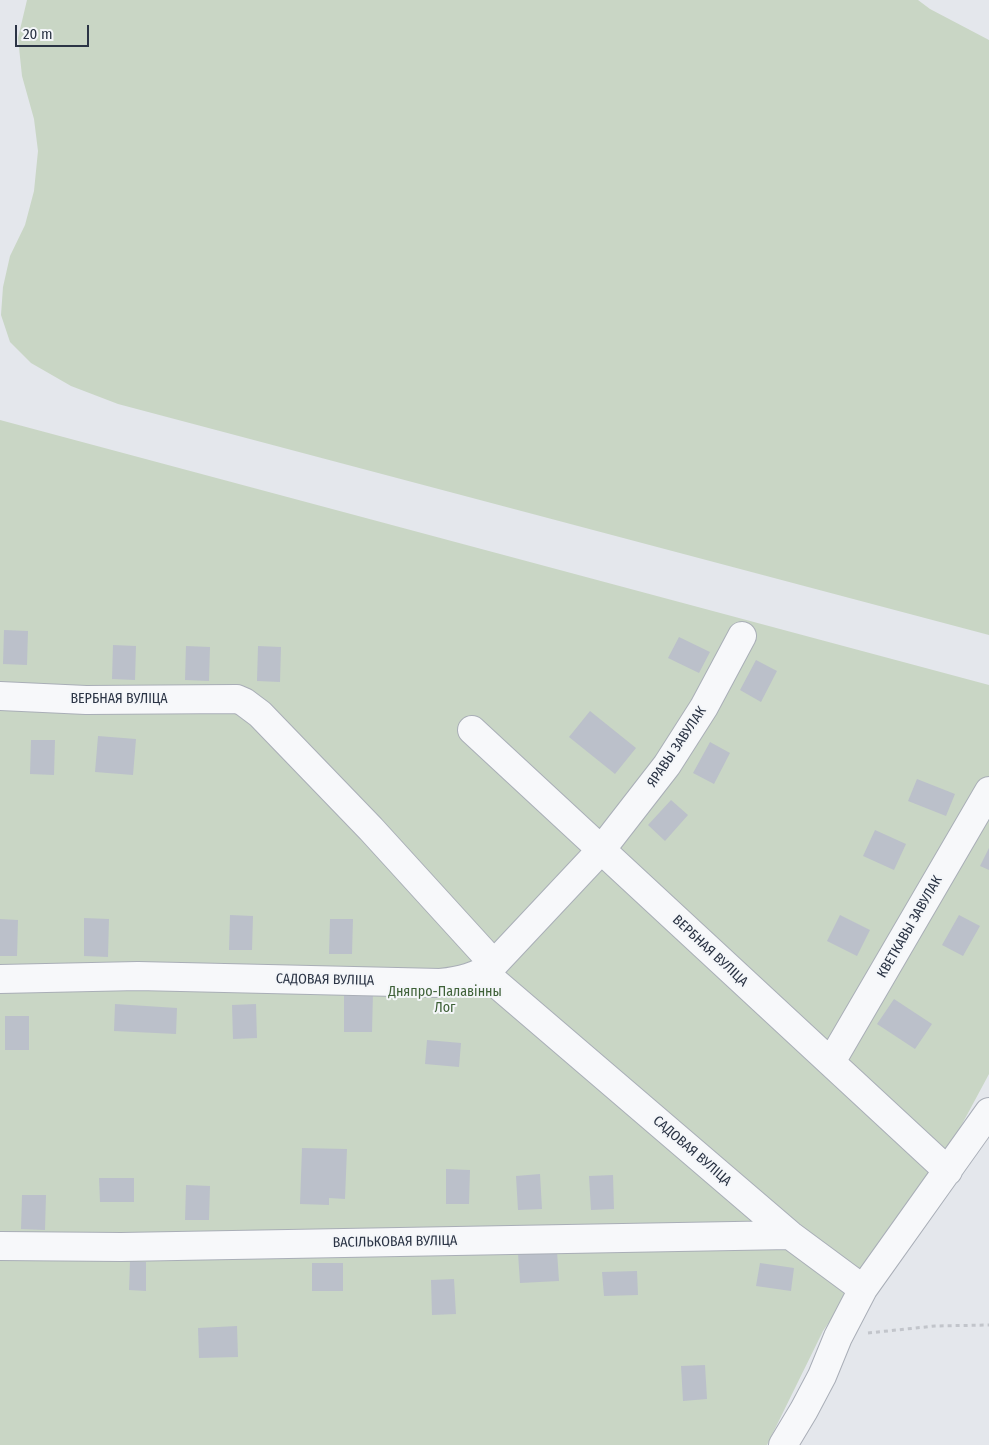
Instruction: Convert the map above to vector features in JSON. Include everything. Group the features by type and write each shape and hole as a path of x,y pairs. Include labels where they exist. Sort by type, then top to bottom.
{"street":[{"name":"ЯРАВЫ ЗАВУЛАК","path":"488,968 601,850 667,765 704,707 742,636"},
{"name":"ВЕРБНАЯ ВУЛІЦА","path":"0,696 86,700 237,699 251,706 371,828 488,968"},
{"name":"ВЕРБНАЯ ВУЛІЦА","path":"472,730 948,1171"},
{"name":"КВЕТКАВЫ ЗАВУЛАК","path":"831,1062 989,791"},
{"name":"САДОВАЯ ВУЛІЦА","path":"0,979 138,976 440,983 467,980 488,968 790,1235 863,1289"},
{"path":"783,1445 822,1376 838,1337 863,1289 989,1112"},
{"name":"ВАСІЛЬКОВАЯ ВУЛІЦА","path":"0,1246 121,1247 790,1235"}],"path":[{"path":"838,1337 935,1326 989,1326"}],"green space":[{"path":"27,0 918,0 930,9 989,40 989,635 118,404 71,386 31,363 10,342 1,315 3,287 10,256 25,225 34,191 38,151 34,119 22,76 18,38"},
{"name":"Дняпро-Палавінны Лог","path":"0,420 989,685 989,1074 953,1141 823,1331 767,1445 0,1445"}],"building":[{"path":"4,630 28,631 27,665 3,664"},
{"path":"679,637 710,652 699,673 668,658"},
{"path":"113,645 136,646 135,680 112,679"},
{"path":"186,646 210,647 209,681 185,680"},
{"path":"258,646 281,647 280,682 257,681"},
{"path":"756,660 777,671 761,702 740,690"},
{"path":"590,711 636,748 615,774 569,737"},
{"path":"98,736 136,739 133,775 95,772"},
{"path":"31,740 55,740 54,775 30,774"},
{"path":"710,742 730,753 714,784 693,773"},
{"path":"917,779 955,794 946,816 908,801"},
{"path":"671,800 688,815 665,841 648,825"},
{"path":"875,830 906,844 894,870 863,856"},
{"path":"989,848 989,870 980,866"},
{"path":"230,915 253,916 252,950 229,950"},
{"path":"840,915 870,930 857,956 827,941"},
{"path":"959,915 980,926 963,956 942,945"},
{"path":"84,918 109,919 108,957 84,956"},
{"path":"0,919 18,920 17,956 0,956"},
{"path":"330,919 353,919 352,954 329,954"},
{"path":"344,992 373,993 372,1032 344,1032"},
{"path":"894,999 932,1024 915,1049 877,1024"},
{"path":"115,1004 177,1008 176,1034 114,1031"},
{"path":"256,1004 257,1038 233,1039 232,1005"},
{"path":"5,1016 29,1016 29,1050 5,1050"},
{"path":"427,1040 461,1043 459,1067 425,1064"},
{"path":"302,1148 347,1149 345,1199 329,1198 329,1205 300,1204"},
{"path":"446,1169 470,1170 469,1204 446,1204"},
{"path":"540,1174 542,1209 518,1210 516,1176"},
{"path":"613,1175 614,1209 591,1210 589,1176"},
{"path":"99,1178 134,1178 134,1202 100,1202"},
{"path":"186,1185 210,1186 209,1220 185,1220"},
{"path":"22,1195 46,1195 45,1230 21,1229"},
{"path":"557,1251 559,1281 520,1283 518,1253"},
{"path":"130,1261 146,1262 146,1291 129,1290"},
{"path":"312,1263 343,1263 343,1291 312,1291"},
{"path":"760,1263 794,1268 791,1291 756,1286"},
{"path":"637,1271 638,1295 604,1296 602,1272"},
{"path":"454,1279 456,1314 432,1315 431,1280"},
{"path":"237,1326 238,1357 199,1358 198,1328"},
{"path":"705,1365 707,1399 683,1401 681,1366"}]}
